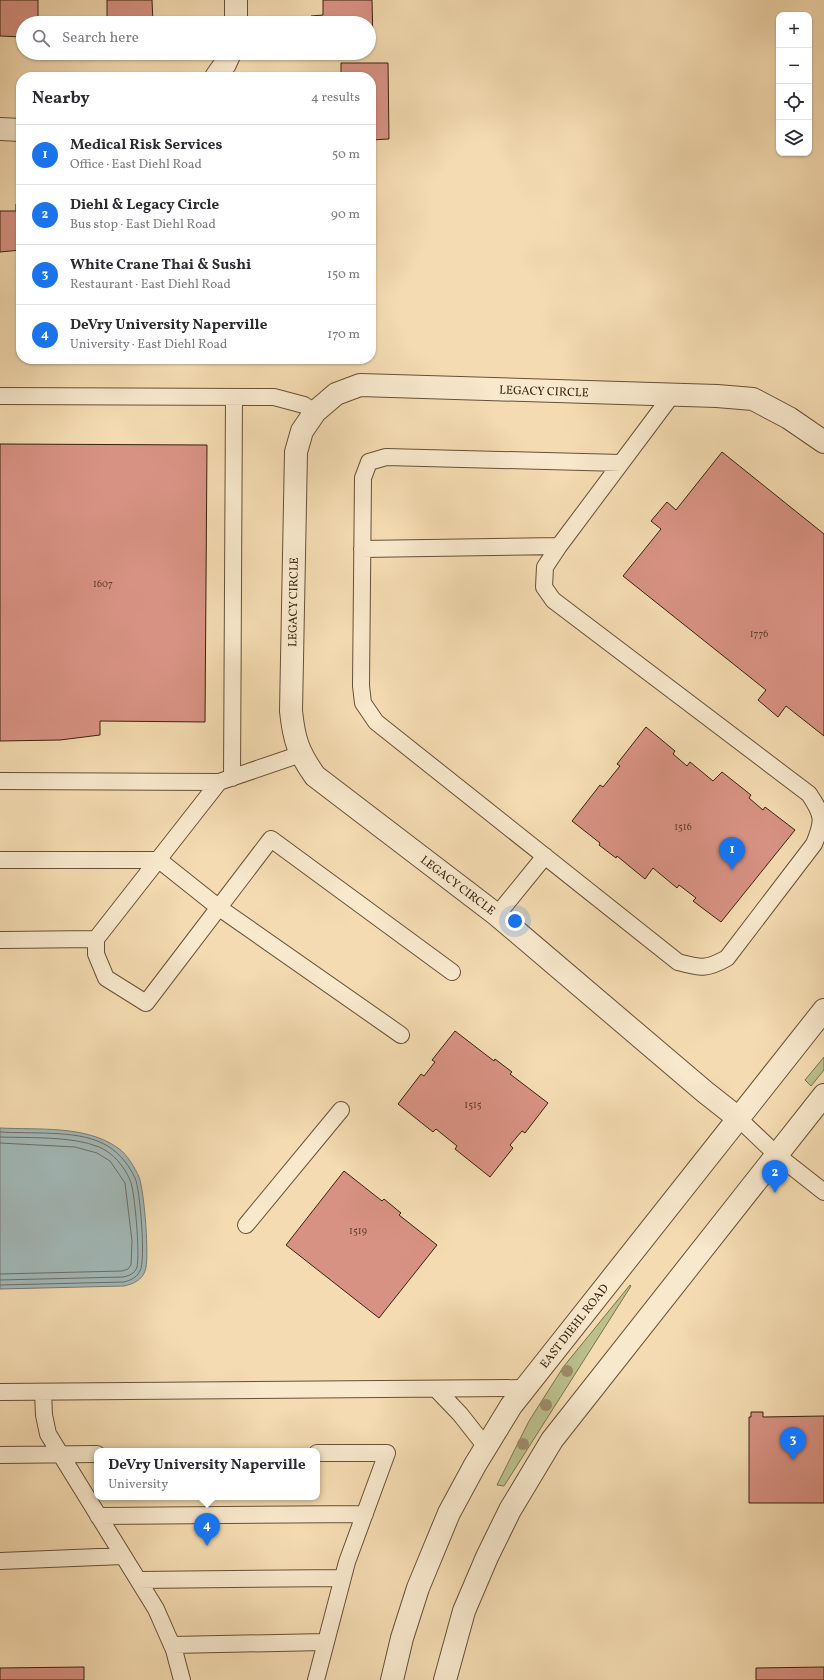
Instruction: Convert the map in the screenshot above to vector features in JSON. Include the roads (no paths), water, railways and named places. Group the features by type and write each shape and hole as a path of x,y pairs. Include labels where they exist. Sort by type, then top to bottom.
{"street":[{"path":"236,0 236,16"},
{"path":"219,72 227,60"},
{"path":"0,129 16,130"},
{"name":"LEGACY CIRCLE","path":"738,1118 699,1087 497,915 315,776 301,754 294,738 291,711 296,452 302,431 315,412 336,394 360,385 717,396 753,399 789,418 824,442"},
{"name":"EAST DIEHL ROAD","path":"392,1680 402,1638 418,1588 449,1512 511,1406 824,1010"},
{"path":"446,1680 464,1611 487,1557 510,1510 552,1440 824,1095"}],"lane":[{"path":"621,463 386,457 369,462 363,478 361,686 363,703 376,722 678,962 698,968 715,964 727,958 814,844 822,828 819,810 809,794 553,600 544,587 545,567 559,546 672,395"},
{"path":"0,396 274,397 304,405 315,412"},
{"path":"234,397 225,780 96,939 96,954 106,978 146,1003 271,839 452,972"},
{"path":"362,549 559,546"},
{"path":"0,781 225,780 301,754"},
{"path":"497,915 545,856"},
{"path":"0,860 159,860 218,907 401,1035"},
{"path":"0,940 96,939"},
{"path":"246,1225 340,1110"},
{"path":"738,1118 777,1155 824,1192"},
{"path":"0,1392 526,1388"},
{"path":"436,1389 460,1414 486,1447"},
{"path":"43,1392 44,1415 48,1434 156,1609 172,1644 182,1680"},
{"path":"316,1680 343,1578 364,1514 387,1453 320,1453"},
{"path":"0,1455 94,1454"},
{"path":"98,1516 364,1514"},
{"path":"0,1561 123,1556"},
{"path":"138,1580 343,1578"},
{"path":"172,1644 325,1642"}],"water":[{"path":"0,1128 61,1130 91,1135 118,1148 128,1157 139,1177 141,1184 147,1240 145,1271 139,1279 134,1283 124,1286 0,1289"}],"place":[{"name":"Medical Risk Services","path":"732,870"},
{"name":"Diehl & Legacy Circle","path":"775,1193"},
{"name":"White Crane Thai & Sushi","path":"793,1460"},
{"name":"DeVry University Naperville","path":"207,1546"}]}
